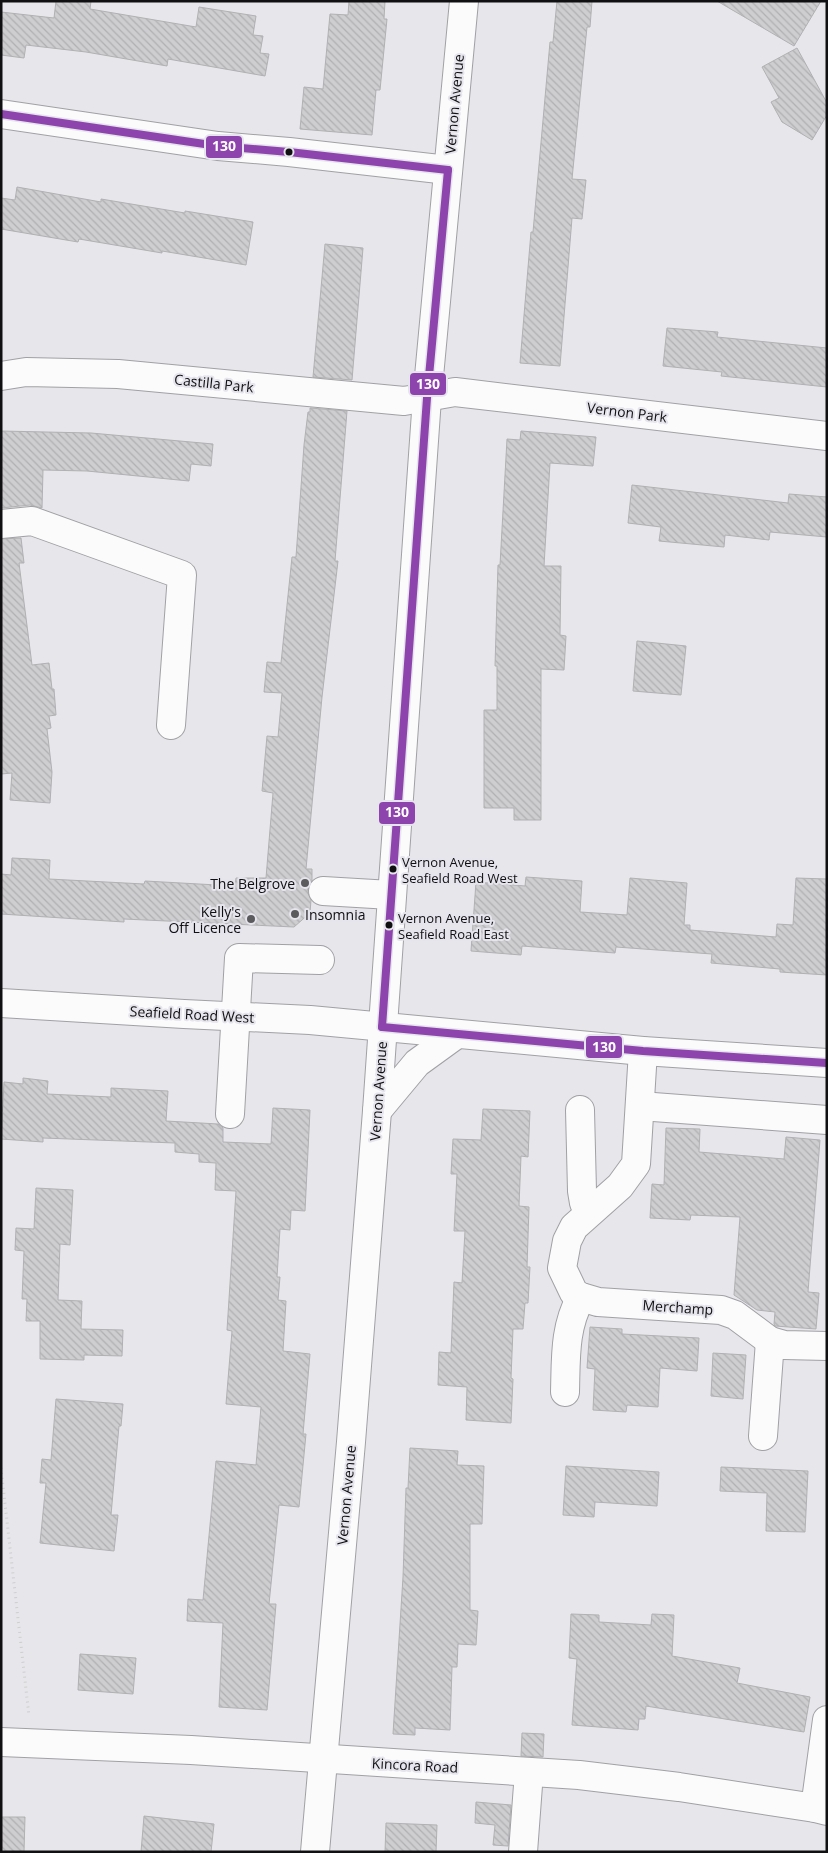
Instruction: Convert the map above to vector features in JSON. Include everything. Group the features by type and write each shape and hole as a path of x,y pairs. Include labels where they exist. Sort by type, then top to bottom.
{"street":[{"name":"Vernon Avenue","path":"315,1852 377,1111 427,398 464,1"},
{"path":"1,114 218,146 448,170"},
{"name":"Castilla Park","path":"1,376 26,372 118,374 404,401 427,398"},
{"name":"Vernon Park","path":"427,398 456,392 827,436"},
{"path":"1,524 32,521 182,575 170,725"},
{"path":"323,892 391,895"},
{"path":"230,1114 239,958 320,960"},
{"name":"Seafield Road West","path":"1,1003 310,1020 643,1051 827,1063"},
{"path":"377,1111 417,1064 457,1034"},
{"path":"565,1392 567,1334 574,1310 581,1297 574,1293 562,1268 567,1242 574,1227 620,1186 636,1164 643,1051"},
{"path":"640,1106 827,1120"},
{"path":"580,1110 582,1191 584,1203 591,1212"},
{"name":"Merchamp","path":"581,1297 598,1302 721,1310 735,1315 770,1341 784,1345 827,1346"},
{"path":"763,1436 770,1341"},
{"path":"821,1810 827,1720"},
{"name":"Kincora Road","path":"1,1742 191,1750 578,1776 679,1787 821,1810"},
{"path":"523,1852 529,1772"}],"path":[{"path":"1,1468 32,1744"}],"building":[{"path":"56,1 91,1 90,9 196,27 199,7 256,16 253,35 263,36 260,53 269,54 265,76 168,59 167,66 86,52 26,45 24,58 1,55 1,12 54,18"},
{"path":"349,1 385,1 384,19 387,19 380,90 376,90 372,135 300,129 304,87 323,89 330,14 348,15"},
{"path":"557,1 592,1 590,27 587,27 572,179 586,180 582,219 572,218 560,366 520,363 550,42 553,42"},
{"path":"717,1 821,1 794,46"},
{"path":"797,48 827,103 827,115 812,140 782,122 771,102 779,98 762,67"},
{"path":"17,187 101,202 101,199 253,222 246,265 79,239 78,242 1,229 1,198 15,200"},
{"path":"325,244 363,248 352,380 313,377"},
{"path":"667,328 718,332 717,337 827,348 827,387 721,376 722,372 663,366"},
{"path":"310,408 347,411 335,561 338,561 322,697 306,869 312,869 312,881 307,891 311,900 310,913 294,927 124,919 124,922 1,914 1,874 11,875 12,858 50,860 49,879 144,884 145,881 235,886 236,878 266,878 273,793 262,791 267,736 278,737 282,693 264,692 267,662 281,663 292,557 296,557 304,445"},
{"path":"1,431 91,433 213,444 211,466 191,464 189,481 87,471 43,470 42,508 30,505 1,508"},
{"path":"521,431 596,437 593,466 550,463 544,566 561,566 560,635 566,636 564,670 541,669 541,820 514,820 514,808 484,808 484,710 497,710 497,666 495,666 498,565 500,565 507,439 520,440"},
{"path":"632,485 788,503 789,494 827,497 827,537 770,532 769,540 725,535 724,547 659,541 661,527 628,523"},
{"path":"21,538 24,563 19,563 32,665 49,663 52,689 54,689 56,715 49,716 51,728 47,729 52,772 50,803 10,800 12,773 1,774 1,539"},
{"path":"637,641 686,646 681,695 633,691"},
{"path":"526,877 582,881 580,912 627,915 630,878 687,883 684,925 690,925 690,930 776,937 777,924 793,925 796,878 827,879 827,975 780,972 780,969 711,963 712,954 616,947 615,953 522,946 521,955 471,951 476,882 525,886"},
{"path":"23,1078 48,1081 47,1094 111,1097 111,1088 168,1091 166,1121 218,1124 223,1128 223,1142 271,1144 273,1108 310,1110 305,1211 291,1210 290,1230 280,1229 277,1277 280,1277 278,1300 286,1301 283,1351 310,1354 303,1434 306,1434 299,1507 279,1505 269,1604 276,1604 267,1710 219,1707 223,1623 187,1621 188,1599 203,1600 216,1461 256,1465 261,1407 226,1404 232,1331 227,1330 236,1191 215,1190 216,1163 199,1162 199,1154 175,1152 175,1143 43,1138 43,1142 1,1139 4,1082 23,1084"},
{"path":"483,1109 530,1111 528,1157 521,1156 519,1206 529,1207 527,1267 530,1267 528,1303 525,1303 523,1329 513,1329 511,1423 466,1420 467,1387 438,1385 439,1352 451,1353 454,1282 462,1283 465,1231 454,1231 457,1174 451,1174 453,1139 481,1140"},
{"path":"666,1128 700,1129 699,1152 784,1159 786,1137 820,1140 808,1292 819,1293 816,1329 775,1326 775,1312 757,1310 734,1295 740,1217 691,1215 690,1220 650,1218 652,1184 664,1185"},
{"path":"36,1188 73,1190 70,1245 60,1244 58,1300 82,1301 81,1329 123,1330 122,1356 84,1355 84,1360 40,1359 40,1321 26,1321 27,1299 22,1299 24,1251 15,1250 16,1228 34,1229"},
{"path":"590,1327 622,1329 622,1334 699,1338 697,1371 660,1368 658,1407 627,1405 626,1412 593,1410 595,1369 587,1368"},
{"path":"713,1353 746,1355 743,1399 711,1396"},
{"path":"56,1399 123,1404 121,1426 119,1426 111,1515 118,1515 114,1551 40,1543 46,1483 40,1483 42,1459 51,1460"},
{"path":"410,1448 458,1451 457,1465 484,1466 482,1524 470,1524 470,1610 478,1611 476,1645 458,1644 457,1667 452,1667 450,1730 415,1728 415,1735 393,1734 403,1577 406,1488 408,1488"},
{"path":"566,1466 659,1472 657,1506 595,1502 594,1517 563,1515"},
{"path":"721,1467 808,1471 805,1532 766,1531 767,1493 720,1491"},
{"path":"571,1614 599,1615 599,1622 651,1625 652,1614 674,1615 672,1656 740,1668 737,1683 810,1697 804,1732 646,1706 645,1719 639,1719 638,1730 572,1725 577,1659 569,1658"},
{"path":"80,1654 136,1658 133,1694 78,1690"},
{"path":"522,1733 544,1734 543,1757 521,1756"},
{"path":"476,1802 511,1805 508,1846 493,1845 495,1825 475,1823"},
{"path":"144,1816 214,1824 211,1852 141,1852"},
{"path":"1,1817 25,1817 24,1852 1,1852"},
{"path":"386,1823 437,1825 436,1852 385,1852"}],"transit line":[{"name":"130","path":"1,114 218,146 448,170"},
{"name":"130","path":"382,1027 427,398 448,170"},
{"name":"130","path":"382,1027 643,1051 827,1063"}],"place":[{"name":"Vernon Avenue, Seafield Road West","path":"393,869"},
{"name":"The Belgrove","path":"305,883"},
{"name":"Insomnia","path":"295,914"},
{"name":"Kelly's Off Licence","path":"251,919"},
{"name":"Vernon Avenue, Seafield Road East","path":"389,925"}]}
